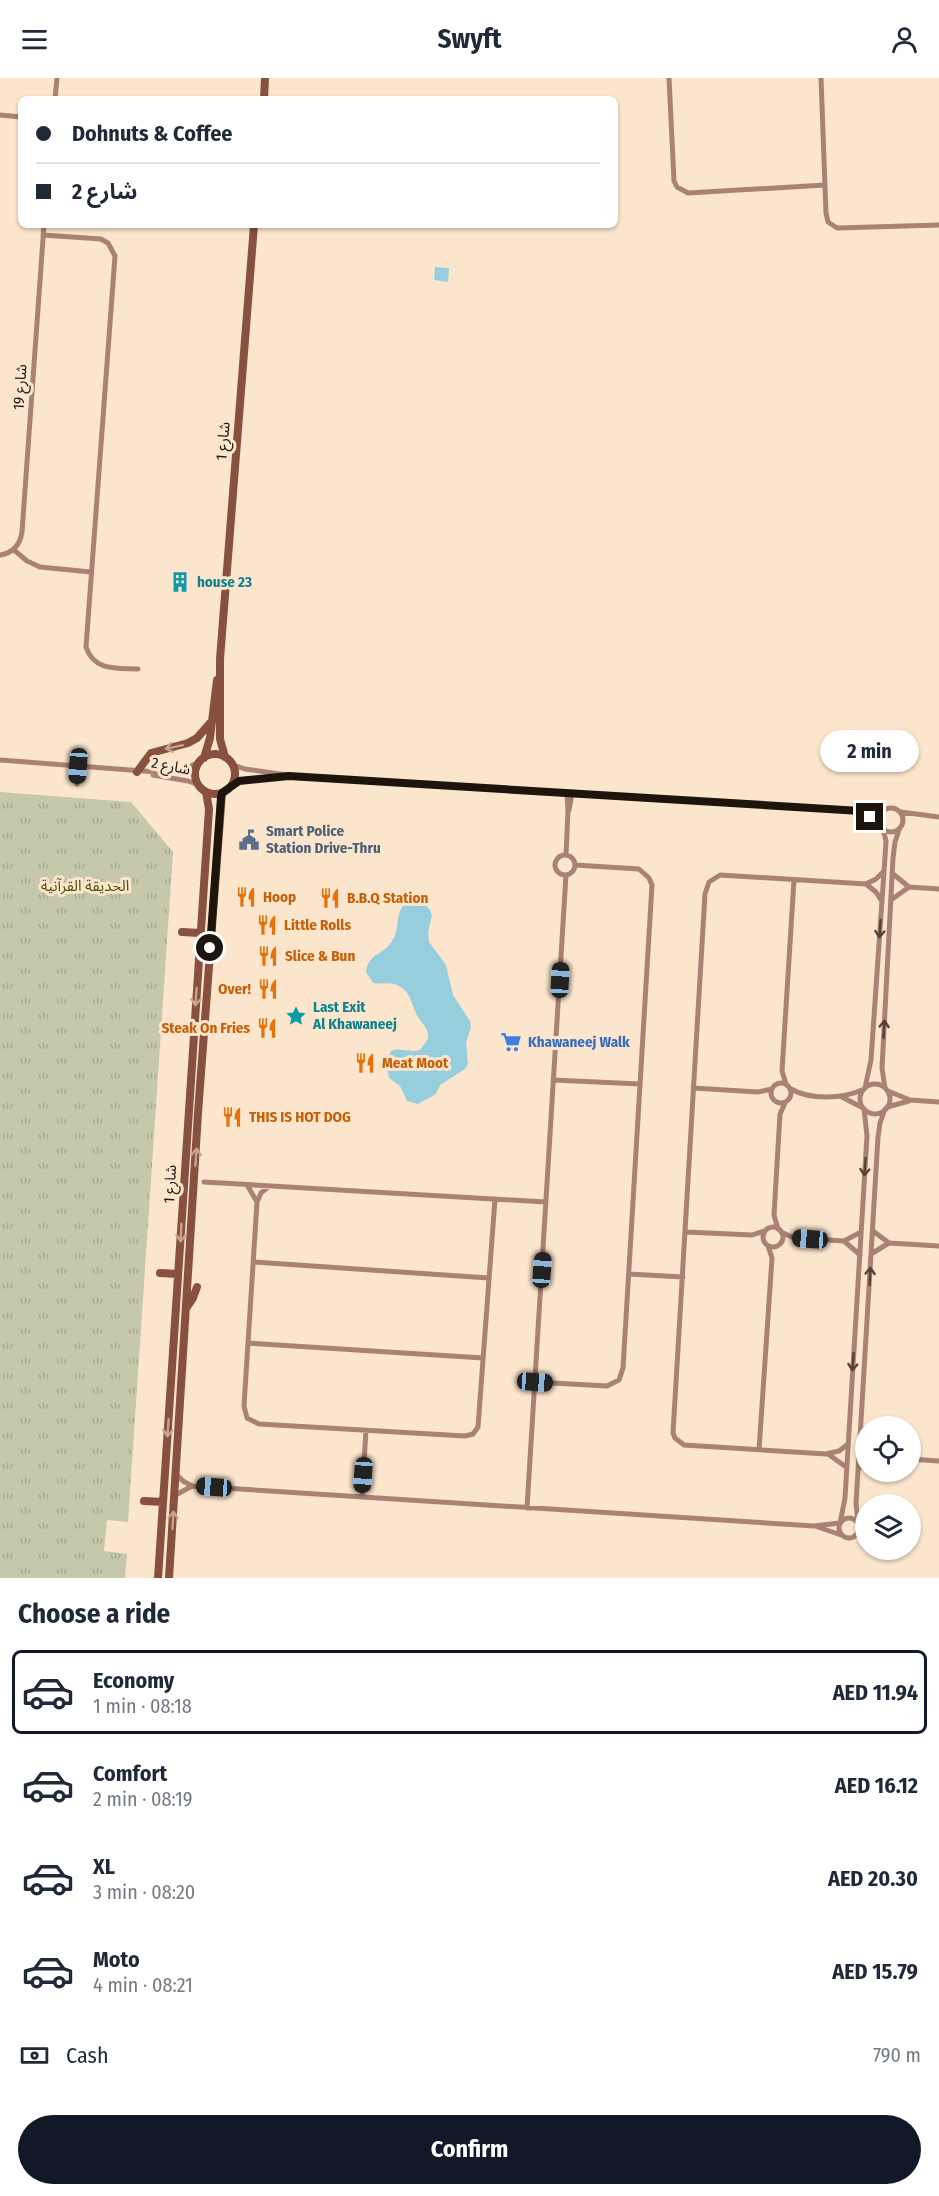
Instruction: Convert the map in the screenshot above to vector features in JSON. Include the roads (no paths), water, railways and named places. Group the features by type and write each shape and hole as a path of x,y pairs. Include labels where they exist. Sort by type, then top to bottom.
{"street":[{"path":"55,96 57,78"},
{"path":"264,96 265,78"},
{"path":"669,78 674,181 681,191 688,193 825,185"},
{"path":"821,78 826,218 832,226 837,228 939,225"},
{"path":"0,115 18,117"},
{"name":"شارع 19","path":"14,550 20,542 22,532 44,228"},
{"name":"شارع 1","path":"202,760 209,746 220,659 254,228"},
{"path":"43,235 101,239 108,243 115,256 86,638 89,656 103,667 138,669"},
{"path":"0,555 14,550 27,561 40,567 91,572"},
{"name":"شارع 1","path":"220,659 220,739 225,757"},
{"path":"137,772 151,753 188,743 197,738 212,720"},
{"path":"289,776 245,779 233,783 222,793 214,794 199,786 196,774 202,760 212,754 225,757 233,765 245,769 289,776 861,811 882,811 891,807 901,812 939,817"},
{"name":"شارع 2","path":"0,760 137,772 183,780 199,786"},
{"name":"شارع 2","path":"137,772 183,770 202,760"},
{"path":"233,765 235,774 233,783"},
{"path":"77,784 78,766"},
{"name":"شارع 1","path":"158,1578 209,809 207,792"},
{"name":"شارع 1","path":"169,1578 222,793"},
{"path":"566,855 570,793"},
{"path":"861,811 892,832 923,816"},
{"path":"841,1536 838,1530 844,1504 847,1468 867,1136 864,1108 860,1098 872,1060 886,841 879,817 882,811"},
{"path":"862,1416 879,1130 890,1097 882,1068 894,842 904,818 901,812"},
{"path":"566,855 572,858 575,866 572,872 566,875 559,873 555,865 559,857 566,855"},
{"path":"535,1382 607,1386 618,1380 623,1368 652,885 650,878 639,869 575,866"},
{"path":"848,1444 839,1451 828,1454 684,1445 675,1438 673,1427 693,1088 706,888 709,882 720,875 866,884 876,879 884,871"},
{"path":"892,873 909,887 939,889"},
{"path":"527,1508 566,875"},
{"path":"794,880 782,1071 786,1084 801,1094 841,1096 875,1084 910,1100 939,1102"},
{"path":"866,884 876,892 882,902"},
{"path":"891,900 909,887"},
{"path":"182,932 200,933"},
{"path":"780,1114 774,1100 774,1087 782,1071"},
{"path":"554,1080 640,1084"},
{"path":"693,1088 758,1092 786,1084"},
{"path":"772,1258 779,1244 779,1230 774,1215 780,1114 791,1089"},
{"path":"758,1092 774,1100 787,1101 801,1094"},
{"path":"841,1096 875,1113 910,1100"},
{"path":"204,1182 546,1202"},
{"path":"247,1185 257,1202"},
{"path":"269,1186 261,1193 257,1202 244,1410 251,1421 259,1424 465,1436 473,1434 478,1427 495,1199"},
{"path":"764,1240 766,1230 774,1215"},
{"path":"752,1235 766,1230 779,1230 794,1238 844,1241 861,1232"},
{"path":"873,1231 890,1244"},
{"path":"686,1232 752,1235 764,1240 768,1246 772,1258 759,1450"},
{"path":"768,1246 794,1238"},
{"path":"844,1241 860,1255"},
{"path":"871,1254 890,1244 939,1246"},
{"path":"253,1263 489,1278"},
{"path":"160,1273 178,1274"},
{"path":"628,1274 683,1277"},
{"path":"186,1307 197,1287"},
{"path":"248,1343 483,1358"},
{"path":"362,1497 366,1430"},
{"path":"828,1454 847,1468"},
{"path":"921,1460 939,1461"},
{"path":"176,1474 192,1486"},
{"path":"174,1496 192,1486 814,1526 840,1523 851,1518 855,1521"},
{"path":"144,1502 163,1502"},
{"path":"814,1526 848,1539 855,1537"}],"water":[{"path":"435,267 449,268 448,282 434,280"},
{"path":"413,900 424,903 430,910 432,915 428,933 429,942 446,965 453,995 470,1021 471,1027 466,1043 468,1064 465,1069 440,1085 436,1094 418,1104 407,1101 400,1086 389,1078 386,1062 391,1051 420,1050 428,1039 427,1029 418,1017 406,991 394,984 373,983 366,972 369,962 394,938 402,907"}],"place":[{"name":"house 23","path":"180,582"},
{"name":"Smart Police Station Drive-Thru","path":"249,840"},
{"name":"Hoop","path":"246,897"},
{"name":"B.B.Q Station","path":"330,898"},
{"name":"Little Rolls","path":"267,925"},
{"name":"Slice & Bun","path":"268,956"},
{"name":"Over!","path":"268,989"},
{"name":"Last Exit Al Khawaneej","path":"296,1016"},
{"name":"Steak On Fries","path":"267,1028"},
{"name":"Khawaneej Walk","path":"511,1042"},
{"name":"Meat Moot","path":"365,1063"},
{"name":"THIS IS HOT DOG","path":"232,1117"}],"park label":[{"name":"الحديقة القرآنية","path":"85,886"}]}
